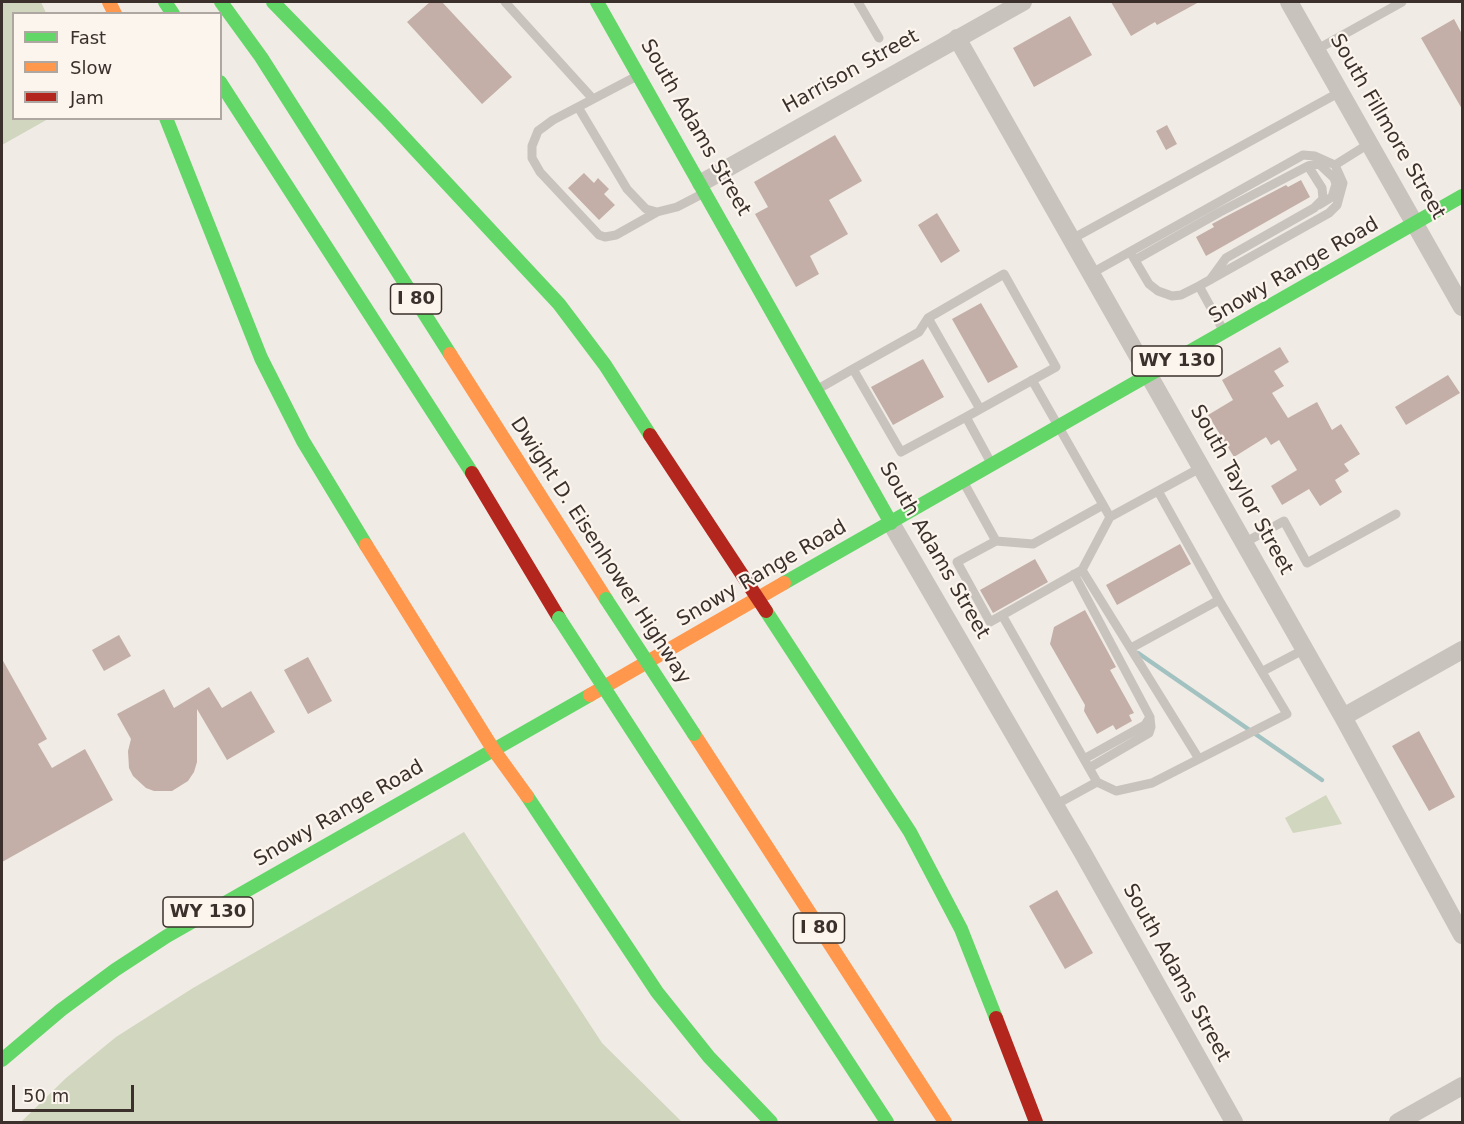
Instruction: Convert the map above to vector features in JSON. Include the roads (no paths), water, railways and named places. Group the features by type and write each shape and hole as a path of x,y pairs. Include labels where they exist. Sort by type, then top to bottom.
{"main road":[{"name":"Dwight D. Eisenhower Highway","path":"221,2 267,67 606,599 945,1122"},
{"path":"273,2 385,117 559,304 604,365 910,832 961,929 1036,1122"},
{"name":"South Adams Street","path":"597,2 891,523"},
{"name":"I 80","path":"222,85 459,452 559,618 887,1122"},
{"path":"167,120 261,358 303,441 493,749 552,832 657,992 709,1057 771,1122"},
{"name":"Snowy Range Road","path":"2,1060 61,1010 115,970 167,936 1462,196"}],"street":[{"name":"Harrison Street","path":"703,188 957,38 1023,2"},
{"name":"South Fillmore Street","path":"1289,2 1462,308"},
{"name":"South Taylor Street","path":"957,38 1202,466 1462,935"},
{"name":"South Adams Street","path":"891,523 1234,1122"},
{"path":"1343,717 1462,650"},
{"path":"1398,1122 1462,1086"}],"lane":[{"path":"505,2 593,99"},
{"path":"858,2 879,38"},
{"path":"1316,50 1402,2"},
{"path":"639,74 548,123 538,131 532,146 532,158 540,172 598,235 605,237 616,235 657,213 677,207 703,188"},
{"path":"1072,239 1340,92"},
{"path":"578,107 627,189 646,209 657,213"},
{"path":"1335,165 1370,143"},
{"path":"1303,155 1315,156 1335,165 1343,183 1337,205 1329,213 1181,295 1172,297 1149,284 1132,256 1303,155"},
{"path":"1092,273 1132,256 1308,166 1319,164 1334,177 1336,184 1332,197 1226,258 1210,280"},
{"path":"1308,166 1322,188 1323,199 1314,208"},
{"path":"816,390 853,369 919,332 928,318 1005,274 1056,367 901,452 853,369"},
{"path":"1199,286 1225,333"},
{"path":"928,318 980,409"},
{"path":"1032,380 1110,517"},
{"path":"966,417 993,466"},
{"path":"1103,505 1033,544 996,541 957,562 990,622 1078,572 1110,517 1202,466"},
{"path":"963,482 996,541"},
{"path":"1002,615 1097,782 1116,790 1152,783 1287,714 1158,490"},
{"path":"1244,543 1284,521 1307,563 1396,514"},
{"path":"1078,572 1131,648 1199,759"},
{"path":"1078,572 1150,717 1151,727 1149,733 1089,768"},
{"path":"1131,648 1220,600"},
{"path":"1263,671 1305,649"},
{"path":"1084,759 1146,725 1150,717"},
{"path":"1054,805 1097,782"}],"waterway":[{"path":"1138,653 1322,780"}]}
